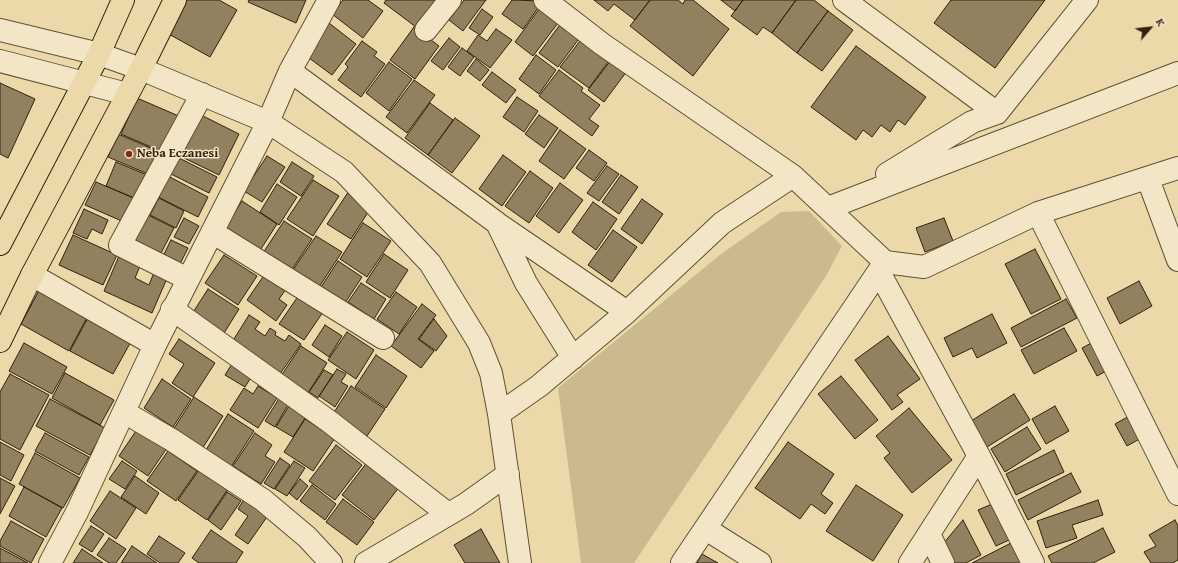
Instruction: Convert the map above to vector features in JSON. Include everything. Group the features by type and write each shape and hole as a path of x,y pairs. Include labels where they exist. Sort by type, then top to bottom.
{"main road":[{"path":"0,244 99,54 122,0"},
{"path":"0,341 32,275 141,69 175,0"}],"street":[{"path":"50,563 77,512 172,309 268,122 290,72 329,0"},
{"path":"426,30 450,0"},
{"path":"545,0 602,44 793,176 828,208 882,267 1033,563"},
{"path":"844,0 997,113"},
{"path":"828,208 941,143 972,122 997,113 1087,0"},
{"path":"0,30 99,54 141,69 202,94 268,122 344,172 430,263 479,342 491,373 499,414 520,563"},
{"path":"0,61 127,94"},
{"path":"290,72 497,223 627,312"},
{"path":"828,208 1178,73"},
{"path":"188,279 120,244 202,94"},
{"path":"882,267 924,267 1038,213 1097,193 1148,179 1178,168"},
{"path":"499,414 539,386 627,312 722,223 793,176"},
{"path":"1148,179 1178,260"},
{"path":"1038,213 1178,494"},
{"path":"497,223 526,283 573,358"},
{"path":"212,232 383,338"},
{"path":"682,563 882,267"},
{"path":"32,275 155,345"},
{"path":"172,309 330,422 448,514"},
{"path":"124,412 172,440 263,500 307,537 331,563"},
{"path":"910,563 979,456"},
{"path":"366,563 448,514 508,474"},
{"path":"706,529 760,563"},
{"path":"929,534 943,563"}],"shaded area":[{"path":"809,211 842,246 826,276 634,563 581,563 558,388 721,254 781,212"}],"building":[{"path":"185,0 219,0 237,10 210,57 167,33"},
{"path":"249,0 306,0 296,23 248,2"},
{"path":"343,0 368,0 383,11 363,38 332,14"},
{"path":"386,0 436,0 416,27 384,3"},
{"path":"464,0 486,0 463,31 449,20"},
{"path":"512,0 543,1 523,29 502,14"},
{"path":"594,0 650,0 635,20 614,4 608,11"},
{"path":"650,0 678,0 683,4 685,0 693,0 729,29 693,76 630,26"},
{"path":"721,0 743,0 735,11"},
{"path":"743,0 796,0 772,33 763,27 757,35 731,16"},
{"path":"796,0 814,0 828,11 797,53 772,33"},
{"path":"951,0 1045,0 995,68 934,23"},
{"path":"542,5 561,19 533,56 515,42"},
{"path":"482,9 493,17 480,35 469,28"},
{"path":"828,11 853,30 822,71 797,53"},
{"path":"562,22 581,36 558,67 539,53"},
{"path":"329,23 356,44 332,75 305,55"},
{"path":"414,27 439,46 415,79 390,60"},
{"path":"496,29 512,40 490,68 467,51 478,35 487,41"},
{"path":"583,37 611,58 589,88 560,67"},
{"path":"449,38 460,47 443,70 431,61"},
{"path":"362,41 377,52 374,56 385,64 361,97 338,80 348,67 345,64"},
{"path":"856,46 926,97 905,125 898,120 890,132 881,125 872,137 863,130 856,140 811,107"},
{"path":"462,48 474,57 460,76 448,67"},
{"path":"536,55 556,70 539,94 519,79"},
{"path":"476,59 489,70 480,81 467,71"},
{"path":"611,60 627,71 604,102 588,90"},
{"path":"389,62 412,79 389,111 366,93"},
{"path":"559,70 583,88 581,91 600,105 589,119 599,126 592,136 539,96"},
{"path":"492,72 516,90 506,103 482,85"},
{"path":"414,80 435,95 407,133 386,117"},
{"path":"0,83 35,99 8,158 0,154"},
{"path":"517,97 538,111 524,132 503,117"},
{"path":"137,98 181,117 165,153 121,134"},
{"path":"430,103 453,120 428,155 405,138"},
{"path":"201,115 239,134 219,175 180,156"},
{"path":"539,115 558,128 544,148 525,134"},
{"path":"455,118 480,136 452,173 428,155"},
{"path":"560,130 586,149 564,179 539,161"},
{"path":"118,134 158,151 148,174 108,157"},
{"path":"589,150 607,163 594,181 576,168"},
{"path":"503,155 526,172 502,206 479,189"},
{"path":"267,156 285,167 262,202 244,191"},
{"path":"177,157 217,177 209,193 169,173"},
{"path":"116,162 147,175 136,199 106,186"},
{"path":"292,162 314,176 301,196 280,182"},
{"path":"607,166 619,174 599,201 587,193"},
{"path":"530,171 553,188 529,223 505,206"},
{"path":"621,175 638,187 619,214 602,202"},
{"path":"168,176 208,197 198,217 158,197"},
{"path":"313,180 339,196 313,236 287,219"},
{"path":"96,182 134,198 124,222 85,205"},
{"path":"560,183 583,200 559,233 536,216"},
{"path":"277,184 297,197 279,225 260,212"},
{"path":"349,191 372,206 351,239 327,224"},
{"path":"159,198 184,211 176,228 150,215"},
{"path":"642,199 663,214 642,244 621,229"},
{"path":"242,201 277,224 259,252 224,229"},
{"path":"593,202 617,219 596,250 572,232"},
{"path":"84,209 108,220 102,234 92,229 87,239 73,233"},
{"path":"144,213 174,228 160,255 130,240"},
{"path":"184,218 199,226 189,244 174,237"},
{"path":"944,218 953,241 925,252 916,228"},
{"path":"284,221 312,239 291,271 263,253"},
{"path":"363,223 391,241 367,277 340,259"},
{"path":"613,230 637,247 612,282 588,265"},
{"path":"73,235 117,255 103,285 59,265"},
{"path":"316,236 342,252 319,287 293,270"},
{"path":"171,240 188,248 179,266 162,258"},
{"path":"1035,249 1061,299 1031,314 1005,264"},
{"path":"384,254 408,270 390,298 366,282"},
{"path":"224,255 257,276 238,305 205,283"},
{"path":"119,256 140,266 135,278 149,285 155,270 168,276 152,313 104,291"},
{"path":"338,261 362,277 345,303 321,287"},
{"path":"265,274 286,289 279,299 287,305 276,321 247,300"},
{"path":"1139,281 1152,306 1120,324 1107,298"},
{"path":"361,283 386,299 374,319 348,302"},
{"path":"41,287 89,314 69,351 21,324"},
{"path":"208,289 239,309 221,338 190,317"},
{"path":"301,292 325,309 304,340 279,324"},
{"path":"396,292 417,307 399,334 377,319"},
{"path":"1066,299 1077,318 1021,347 1011,328"},
{"path":"422,304 436,315 418,339 434,351 421,368 391,346"},
{"path":"90,314 133,338 113,374 70,351"},
{"path":"992,314 1007,343 977,358 972,348 953,357 944,338"},
{"path":"249,315 260,322 255,329 265,336 270,328 276,332 275,335 285,341 289,335 301,344 280,374 232,342"},
{"path":"434,319 447,336 436,351 419,339"},
{"path":"325,325 342,336 329,357 312,345"},
{"path":"1064,328 1077,351 1034,374 1021,350"},
{"path":"347,332 374,350 356,379 328,360"},
{"path":"888,336 920,379 897,395 903,402 892,410 855,360"},
{"path":"179,339 215,363 193,397 172,383 184,364 169,354"},
{"path":"1097,340 1112,368 1097,376 1082,348"},
{"path":"24,343 67,367 52,394 9,371"},
{"path":"301,346 327,363 308,393 281,376"},
{"path":"376,355 407,376 386,408 355,387"},
{"path":"235,359 255,371 245,387 225,375"},
{"path":"337,369 346,374 341,382 348,386 335,407 319,396"},
{"path":"324,370 333,375 318,398 309,392"},
{"path":"65,373 114,400 100,425 52,398"},
{"path":"10,374 49,395 20,450 0,439 0,392"},
{"path":"841,376 878,420 855,439 818,394"},
{"path":"162,379 191,399 173,427 144,408"},
{"path":"258,386 277,398 258,428 230,410 244,388 253,394"},
{"path":"351,386 385,409 365,439 331,417"},
{"path":"1014,394 1030,420 987,447 971,421"},
{"path":"194,397 223,416 202,449 173,430"},
{"path":"280,397 289,403 275,427 265,421"},
{"path":"50,399 105,428 90,455 36,426"},
{"path":"292,401 309,412 293,437 276,427"},
{"path":"1055,406 1069,431 1046,444 1032,419"},
{"path":"909,408 952,460 912,493 884,458 890,453 876,436"},
{"path":"228,414 254,431 231,467 206,450"},
{"path":"1131,415 1143,437 1127,446 1115,424"},
{"path":"305,419 335,438 313,471 284,452"},
{"path":"140,425 169,445 148,476 119,456"},
{"path":"1027,427 1041,449 1005,472 991,449"},
{"path":"45,433 89,457 79,475 35,451"},
{"path":"255,433 272,445 265,456 275,462 261,484 233,466"},
{"path":"0,442 24,455 11,481 0,475"},
{"path":"788,442 834,474 821,494 833,503 825,514 811,504 800,519 755,488"},
{"path":"336,445 362,465 335,500 309,481"},
{"path":"1054,450 1064,472 1016,495 1006,474"},
{"path":"168,451 197,471 176,501 147,481"},
{"path":"35,453 80,478 63,508 19,484"},
{"path":"280,458 290,465 274,489 264,483"},
{"path":"122,461 137,471 125,489 109,479"},
{"path":"294,461 305,468 287,496 275,489"},
{"path":"368,461 400,486 374,520 342,495"},
{"path":"201,467 230,486 207,520 178,500"},
{"path":"1071,473 1081,492 1028,520 1018,500"},
{"path":"135,476 159,493 146,514 121,497"},
{"path":"0,478 15,486 0,514"},
{"path":"300,479 308,486 297,500 289,493"},
{"path":"312,485 336,504 325,520 300,501"},
{"path":"856,485 903,515 873,561 826,531"},
{"path":"24,487 62,508 46,537 9,516"},
{"path":"110,491 136,508 116,539 90,521"},
{"path":"227,492 241,501 221,530 208,520"},
{"path":"245,498 269,514 248,544 235,535 248,516 238,509"},
{"path":"343,499 374,522 357,545 326,522"},
{"path":"1098,500 1103,515 1072,525 1077,538 1046,548 1037,521"},
{"path":"992,504 1009,540 996,546 978,510"},
{"path":"963,520 981,555 966,563 953,563 942,545"},
{"path":"1175,520 1178,526 1178,560 1173,563 1151,563 1144,552 1156,546 1149,535"},
{"path":"11,521 44,539 31,563 0,546 0,541"},
{"path":"91,526 104,534 92,552 79,544"},
{"path":"1103,528 1115,552 1093,563 1052,563 1048,556"},
{"path":"481,529 500,563 465,563 454,545"},
{"path":"211,530 243,552 236,563 199,563 192,558"},
{"path":"159,536 185,553 178,563 160,563 147,554"},
{"path":"109,538 126,549 116,563 109,563 97,555"},
{"path":"1011,543 1022,563 972,563"},
{"path":"132,546 157,563 121,563"},
{"path":"0,548 28,563 0,563"},
{"path":"82,549 103,563 73,563"},
{"path":"702,554 718,563 697,563"}],"place":[{"name":"Neba Eczanesi","path":"129,154"}]}
